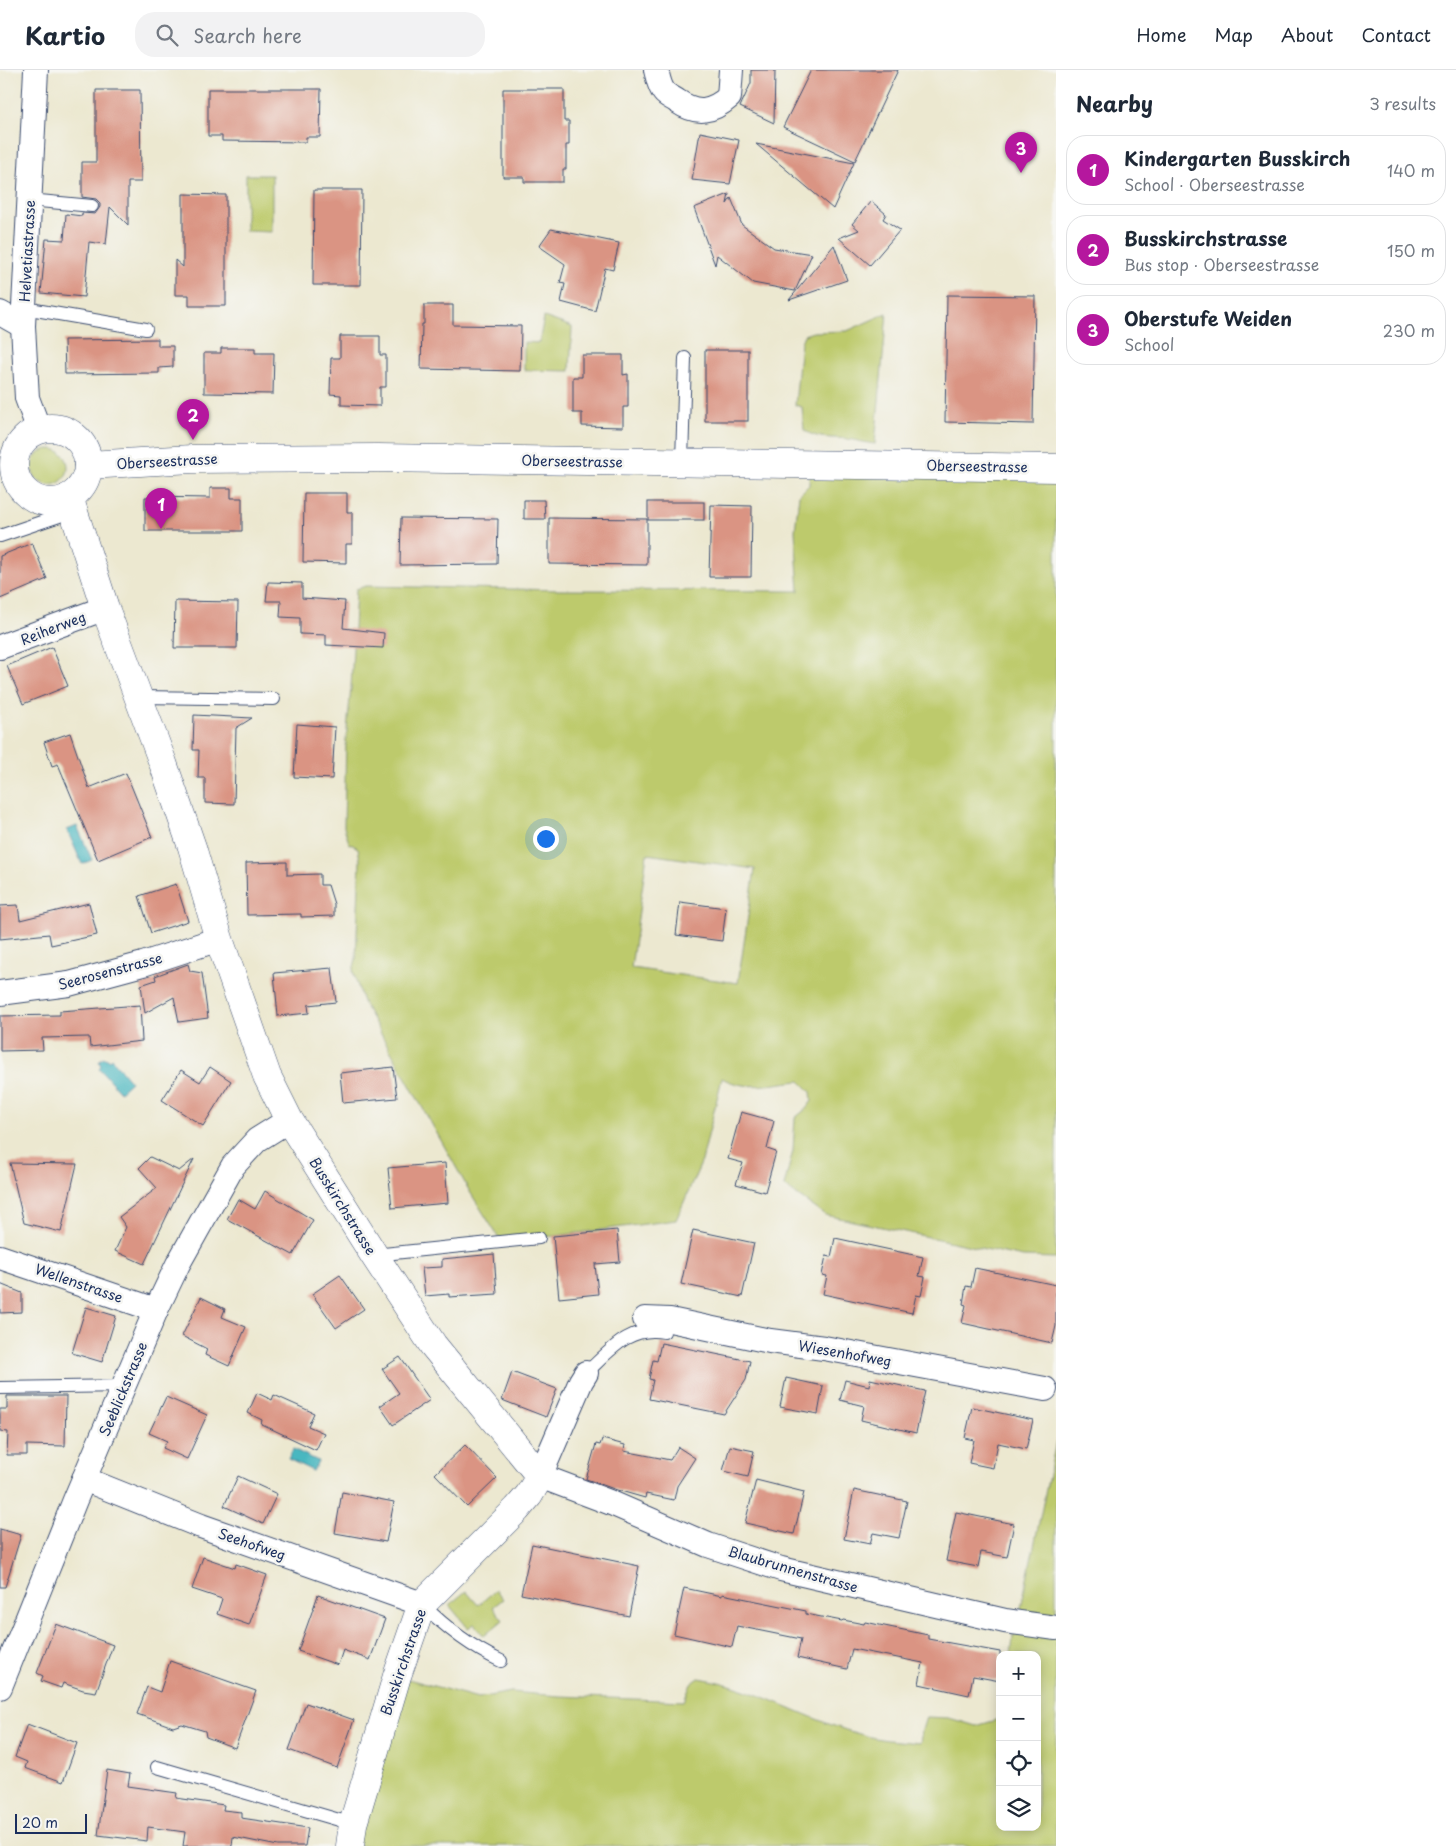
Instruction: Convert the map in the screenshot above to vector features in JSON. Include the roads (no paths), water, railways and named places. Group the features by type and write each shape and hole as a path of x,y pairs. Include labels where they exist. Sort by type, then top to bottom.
{"street":[{"name":"Helvetiastrasse","path":"36,70 24,317 27,398 39,430"},
{"path":"656,70 658,81 664,92 687,108 702,111 719,106 729,97 731,70"},
{"path":"0,313 24,317"},
{"path":"51,428 64,430 83,445 88,465 85,480 71,504 46,502 34,498 24,491 16,475 7,454 19,446 28,436 39,430 51,428"},
{"name":"Oberseestrasse","path":"88,465 234,458 1056,468"},
{"name":"Busskirchstrasse","path":"71,504 105,608 139,697 192,847 219,939 267,1076 289,1120 433,1345 540,1476 518,1509 422,1604 396,1676 352,1835"},
{"name":"Reiherweg","path":"0,647 105,608"},
{"name":"Seerosenstrasse","path":"0,993 69,984 143,964 219,939"},
{"name":"Seeblickstrasse","path":"0,1687 30,1608 84,1479 156,1310 178,1264 234,1166 257,1140 289,1120"},
{"name":"Wellenstrasse","path":"1,1254 156,1310"},
{"name":"Wiesenhofweg","path":"655,1325 670,1320 762,1340 824,1348 1045,1389"},
{"path":"540,1476 586,1373"},
{"name":"Blaubrunnenstrasse","path":"540,1476 609,1502 708,1545 781,1568 874,1592 1005,1621 1056,1628"},
{"name":"Seehofweg","path":"84,1479 201,1526 422,1604"}],"lane":[{"path":"29,200 92,206"},
{"path":"24,317 146,329"},
{"path":"682,462 685,358"},
{"path":"0,536 71,504"},
{"path":"139,697 274,698"},
{"path":"374,1255 539,1238"},
{"path":"586,1373 627,1337 638,1332 651,1330 655,1325"},
{"path":"0,1388 125,1386"},
{"path":"422,1604 441,1623 480,1652 501,1661"},
{"path":"157,1767 352,1835"}],"water":[{"path":"77,826 92,860 82,864 67,830"},
{"path":"103,1057 109,1060 111,1058 131,1082 120,1092 99,1068 101,1066 99,1061"},
{"path":"293,1449 318,1461 313,1471 288,1459"}],"place":[{"name":"Oberstufe Weiden","path":"1021,173"},
{"name":"Busskirchstrasse","path":"193,440"},
{"name":"Kindergarten Busskirch","path":"161,529"}]}
